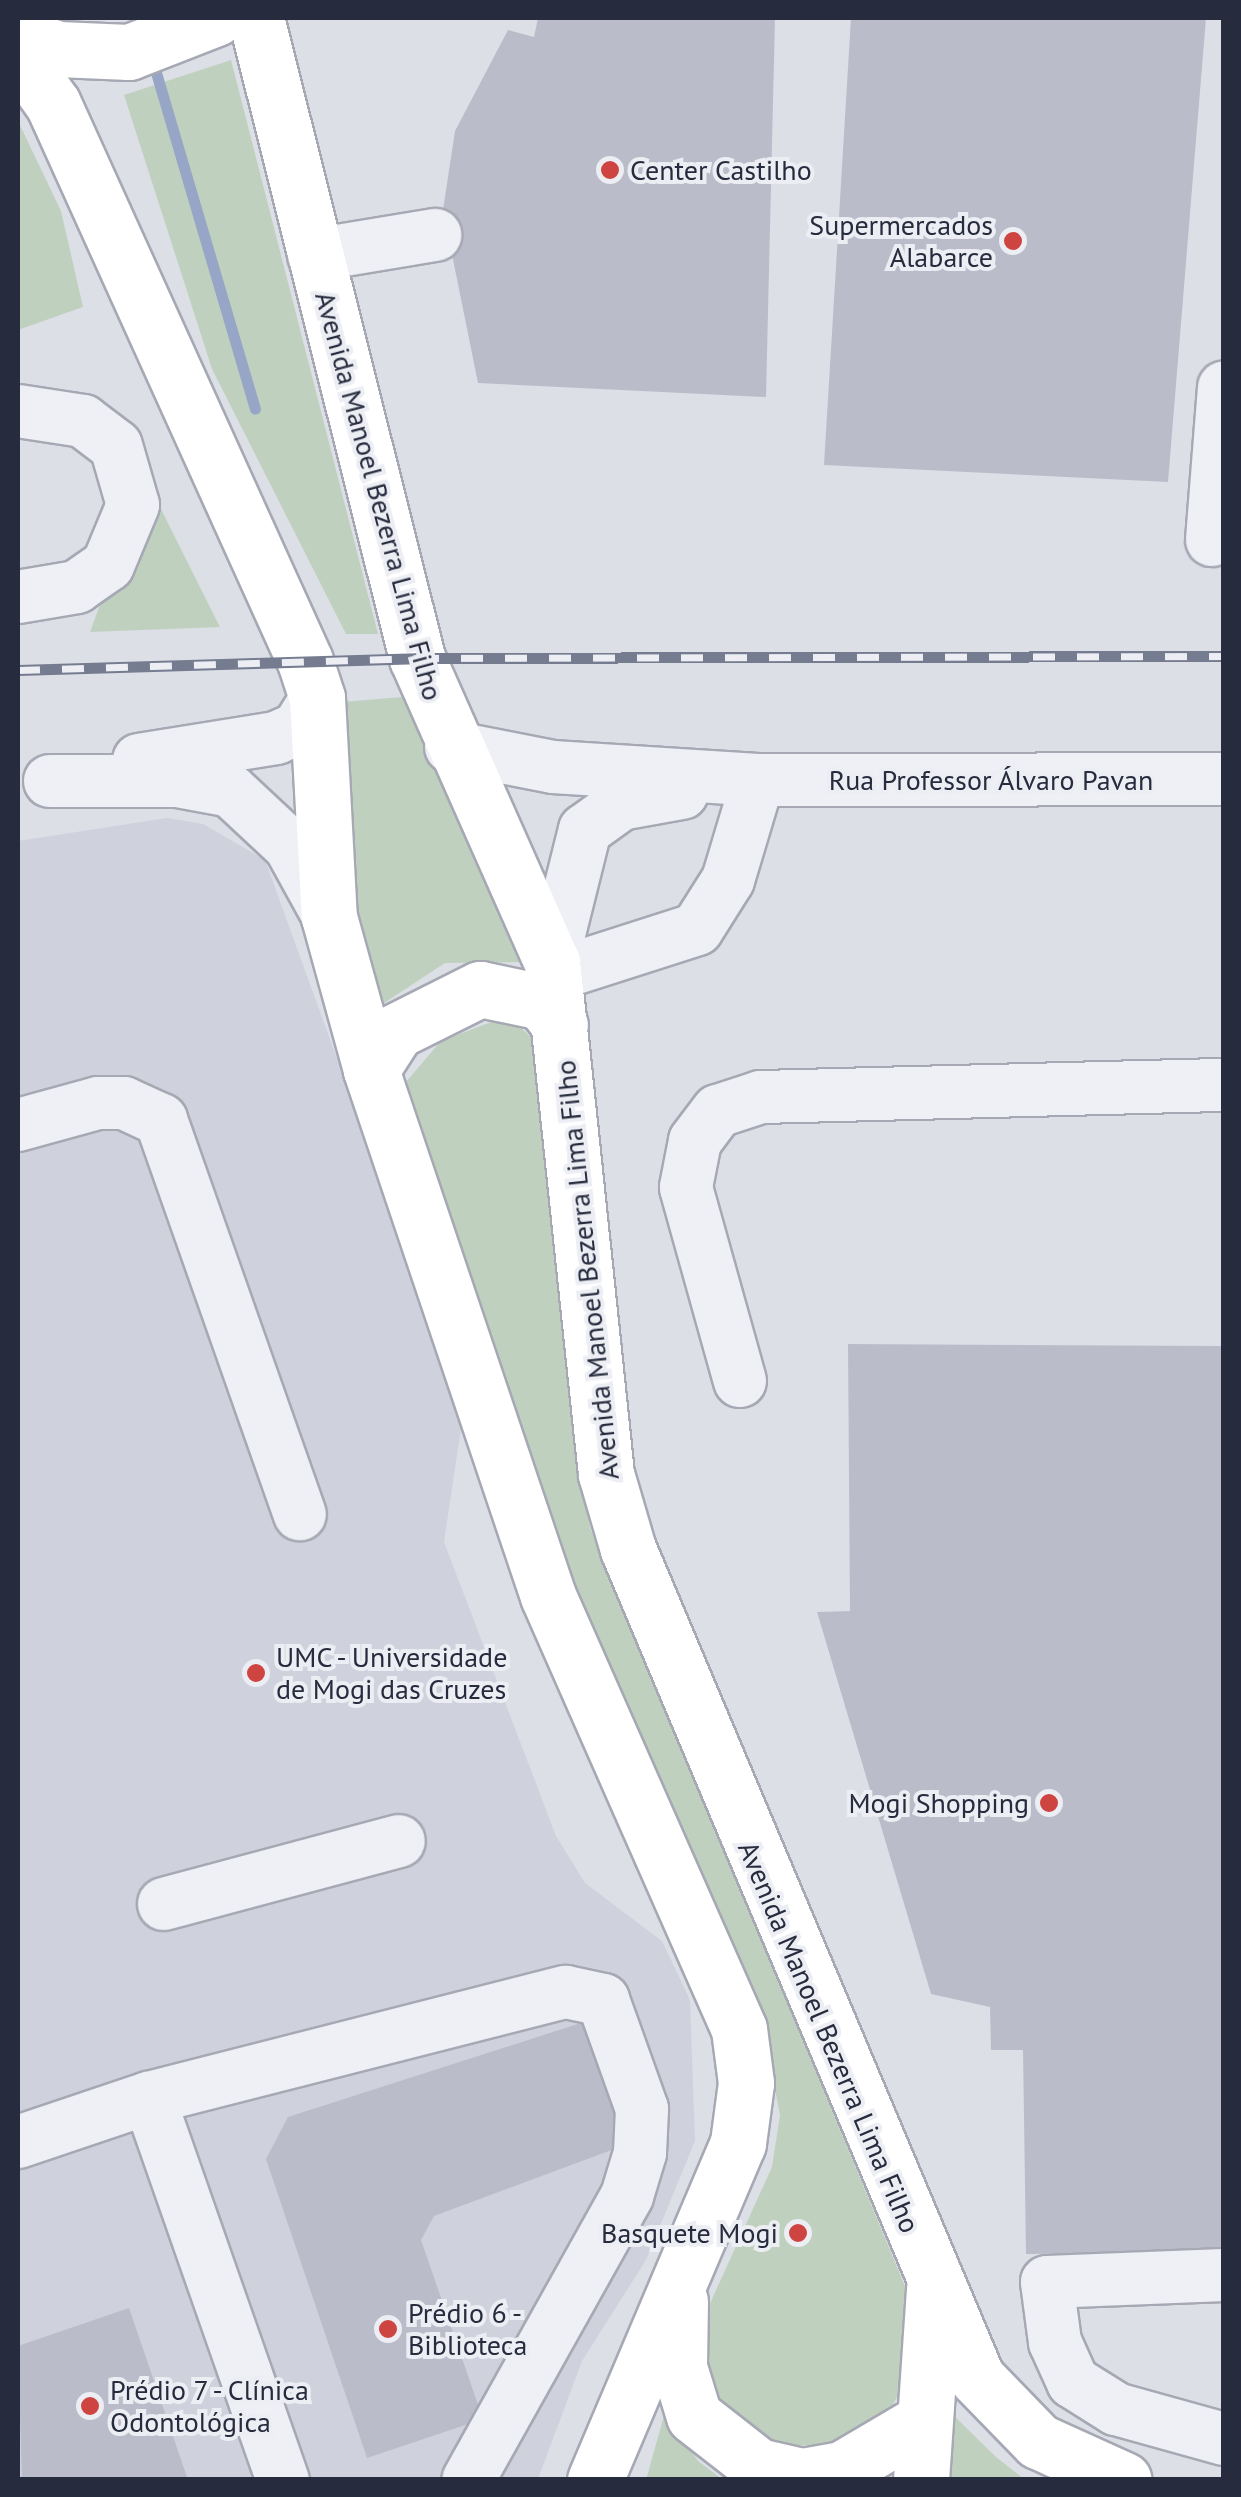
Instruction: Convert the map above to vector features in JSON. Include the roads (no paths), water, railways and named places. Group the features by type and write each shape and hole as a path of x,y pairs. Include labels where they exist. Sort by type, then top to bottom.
{"main road":[{"path":"18,34 58,50 129,52 216,18"},
{"name":"Avenida Manoel Bezerra Lima Filho","path":"256,18 417,658 451,747 529,893 555,988 606,1474 628,1550 977,2378 1009,2419 1064,2457 1124,2480"},
{"path":"18,55 53,104 317,698 329,918 372,1070 548,1596 740,2029 746,2083 738,2143 680,2288 595,2480"},
{"path":"372,1070 396,1030 480,988 542,1002 555,988"},
{"path":"921,2480 934,2283"},
{"path":"680,2288 679,2367 694,2416 718,2443 758,2466 802,2476 842,2469 925,2420"}],"street":[{"path":"314,255 436,235"},
{"path":"1212,540 1224,387"},
{"path":"18,411 83,421 116,446 133,505 108,565 76,587 18,596"},
{"path":"34,784 276,738 298,728 317,698"},
{"name":"Rua Professor Álvaro Pavan","path":"451,747 553,767 758,780 1224,780"},
{"path":"34,784 177,780 231,791 290,846 329,918"},
{"path":"555,988 697,929 728,880 758,780"},
{"name":"Rua Professor Álvaro Pavan","path":"555,988 576,847 604,812 758,780"},
{"path":"740,1381 686,1186 695,1141 718,1111 761,1097 1208,1087"},
{"path":"18,1125 124,1102 161,1120 300,1514"},
{"path":"164,1904 398,1840"},
{"path":"18,2142 149,2098 566,1992 603,2000 642,2109 640,2153 627,2196 468,2480"},
{"path":"149,2098 283,2480"},
{"path":"1224,2275 1047,2282 1055,2342 1074,2382 1116,2409 1224,2439"}],"waterway":[{"path":"155,69 255,409"}],"railway":[{"path":"18,670 417,658 1224,656"}],"place":[{"name":"Center Castilho","path":"610,170"},
{"name":"Supermercados Alabarce","path":"1013,241"},
{"name":"UMC - Universidade de Mogi das Cruzes","path":"256,1673"},
{"name":"Mogi Shopping","path":"1049,1803"},
{"name":"Basquete Mogi","path":"798,2233"},
{"name":"Prédio 6 - Biblioteca","path":"388,2329"},
{"name":"Prédio 7 - Clínica Odontológica","path":"90,2406"}]}
